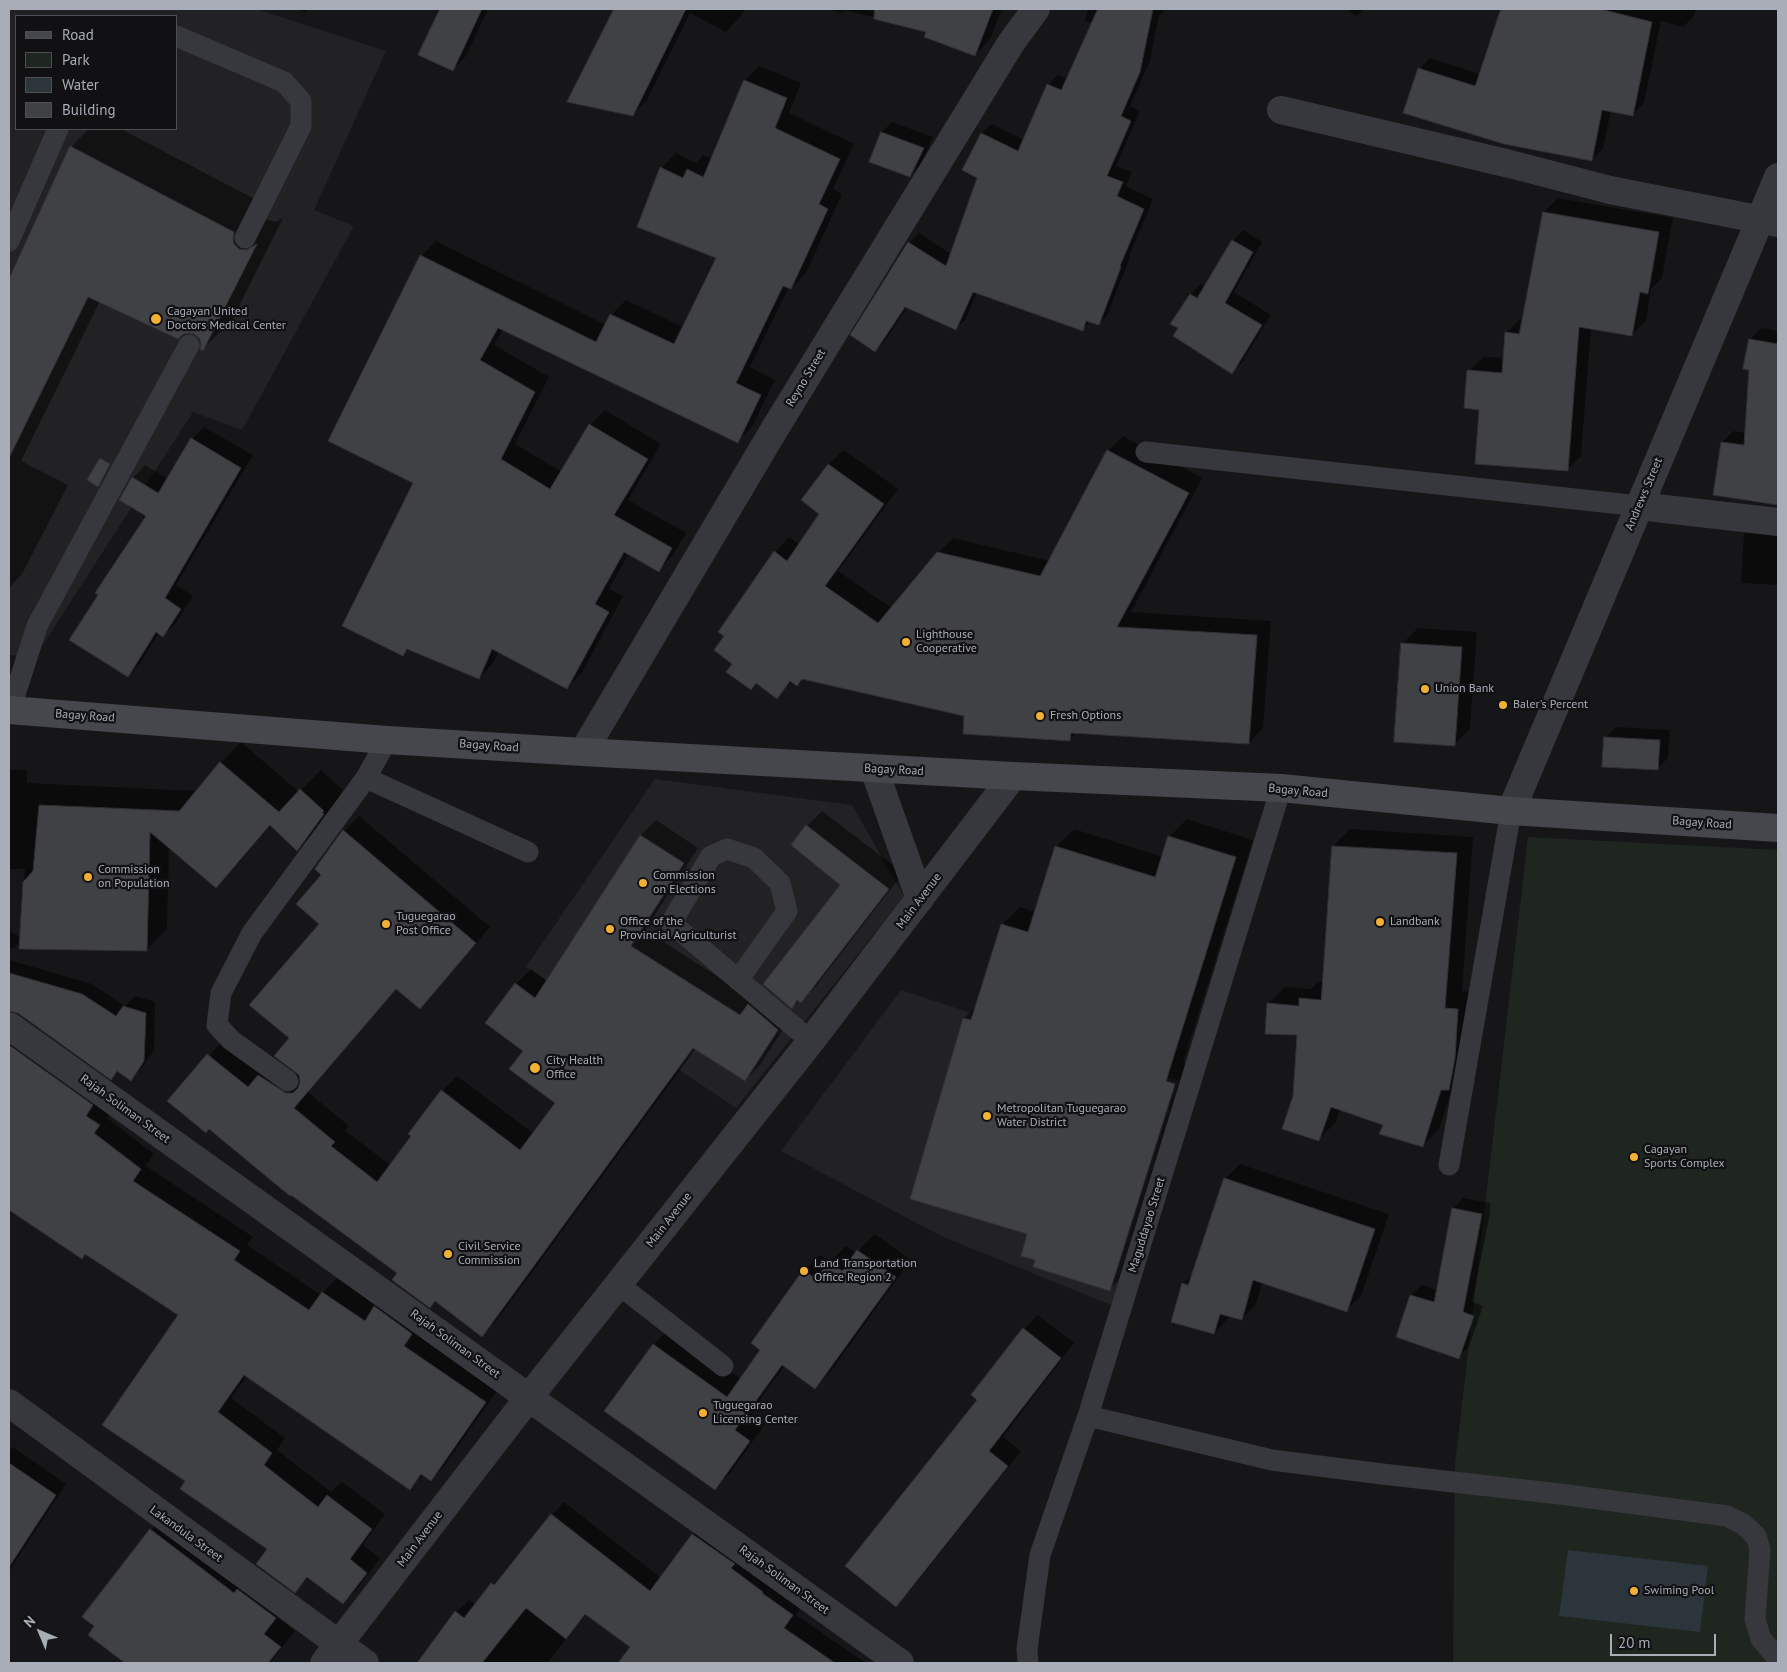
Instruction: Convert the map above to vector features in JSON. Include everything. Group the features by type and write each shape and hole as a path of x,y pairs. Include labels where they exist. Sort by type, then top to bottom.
{"main road":[{"name":"Bagay Road","path":"9,710 387,740 1013,776 1281,788 1511,811 1778,828"}],"street":[{"name":"Reyno Street","path":"584,752 774,430 1011,43 1036,9"},
{"path":"1281,110 1510,164 1610,190 1770,221"},
{"name":"Andrews Street","path":"1511,811 1639,506 1770,221 1778,177"},
{"path":"1639,506 1778,522"},
{"path":"874,768 920,899"},
{"name":"Main Avenue","path":"331,1654 529,1397 811,1041 1013,776"},
{"name":"Rajah Soliman Street","path":"9,1026 900,1663"},
{"name":"Lakandula Street","path":"9,1403 331,1654 364,1663"}],"lane":[{"path":"178,37 284,82 301,101 301,126 245,238"},
{"path":"9,241 58,130"},
{"path":"9,710 37,626 189,344"},
{"path":"1146,452 1639,506"},
{"path":"288,1081 232,1040 217,1025 221,993 252,933 366,778 387,740"},
{"path":"366,778 528,852"},
{"name":"Maguddayao Street","path":"1028,1663 1027,1649 1040,1556 1088,1416 1281,788"},
{"path":"1449,1165 1511,811"},
{"path":"738,980 787,911 780,883 754,858 727,849 712,856 671,923 738,980 811,1041"},
{"path":"618,1284 723,1366"},
{"path":"1088,1416 1272,1460 1727,1516 1743,1524 1756,1536 1760,1549 1755,1619 1762,1639 1774,1654 1778,1655"}],"shaded area":[{"name":"Cagayan United Doctors Medical Center","path":"9,9 256,9 386,51 314,210 354,226 242,430 193,412 35,657 9,655"},
{"path":"655,779 852,805 904,896 736,1108 526,967"},
{"name":"Metropolitan Tuguegarao Water District","path":"901,990 1179,1081 1111,1305 941,1236 781,1151"}],"green space":[{"name":"Cagayan Sports Complex","path":"1528,837 1778,850 1778,1663 1453,1663 1455,1464"}],"water":[{"name":"Swiming Pool","path":"1568,1550 1708,1566 1700,1632 1559,1616"}],"building":[{"path":"440,9 482,9 453,71 418,55"},
{"path":"614,9 686,9 633,116 567,102"},
{"path":"875,9 993,9 975,56 924,37 926,32 874,19"},
{"path":"1098,9 1153,9 1140,72 1121,116 1131,121 1107,176 1123,182 1117,196 1144,209 1120,266 1099,325 1086,321 1083,331 973,292 956,330 905,307 875,352 850,335 908,242 946,266 977,178 962,170 981,133 1018,151 1047,84 1061,90"},
{"path":"1501,9 1600,9 1652,22 1633,116 1602,110 1592,161 1504,144 1403,113 1418,68 1475,86"},
{"path":"744,80 787,98 775,128 840,159 819,204 828,209 791,289 783,286 736,383 761,395 738,443 498,328 480,360 535,392 501,459 550,489 589,424 648,459 614,515 672,548 659,572 624,552 595,604 609,612 567,689 492,649 479,679 407,649 403,656 342,626 413,483 328,441 420,255 596,342 610,314 674,344 716,258 637,227 660,167 683,178 687,169 703,177"},
{"path":"881,132 924,148 910,177 869,162"},
{"path":"70,146 234,232 234,244 239,249 246,250 257,244 203,351 200,349 200,339 194,334 183,334 178,339 88,297 9,458 9,279"},
{"path":"1543,212 1659,232 1648,294 1640,292 1632,336 1579,327 1568,471 1475,464 1479,410 1464,408 1467,370 1502,373 1505,332 1519,334"},
{"path":"1232,240 1253,252 1225,303 1262,325 1232,374 1173,336 1178,328 1170,324 1190,294 1197,298"},
{"path":"1749,339 1778,344 1778,505 1713,495 1721,442 1744,445 1749,370 1743,369"},
{"path":"191,438 241,468 165,598 181,609 163,637 156,632 128,677 69,640 98,595 95,593 146,516 119,500 132,477 158,493"},
{"path":"1107,450 1189,493 1117,627 1257,635 1249,744 1071,733 1070,741 963,734 964,716 802,679 797,686 790,681 777,699 756,683 751,690 726,672 732,664 714,650 724,636 718,632 774,551 787,561 819,514 801,500 828,464 884,504 825,586 878,623 937,552 1040,576"},
{"path":"100,458 110,464 98,487 87,480"},
{"path":"1401,643 1462,647 1455,746 1394,742"},
{"path":"1604,737 1660,740 1658,770 1602,767"},
{"name":"Commission on Population","path":"220,762 279,812 300,789 324,811 322,813 324,814 297,851 270,825 216,888 150,832 147,951 19,949 23,882 33,871 39,805 179,811"},
{"path":"806,825 889,889 801,1003 797,1000 792,1009 763,984 840,885 791,845"},
{"path":"343,830 476,943 420,1009 396,989 294,1108 335,1142 331,1146 377,1182 411,1136 408,1134 441,1090 520,1150 555,1103 509,1069 523,1051 485,1023 515,983 535,998 640,835 684,863 631,946 740,1015 748,1004 778,1030 745,1081 693,1048 482,1337 435,1301 430,1308 392,1280 397,1273 290,1196 209,1129 206,1133 167,1101 207,1054 248,1087 258,1075 286,1093 293,1093 298,1088 300,1082 299,1075 274,1056 289,1038 249,1005 319,924 296,904 321,875 315,869"},
{"path":"1168,836 1236,857 1166,1081 1175,1084 1110,1291 1033,1267 1035,1260 1021,1256 1027,1234 910,1199 963,1018 971,1020 1001,924 1028,932 1055,846 1155,877"},
{"path":"1332,846 1457,853 1445,1008 1458,1009 1455,1058 1449,1090 1441,1090 1423,1147 1379,1134 1383,1125 1331,1107 1319,1141 1282,1129 1293,1096 1297,1035 1265,1034 1267,1003 1299,1006 1299,998 1321,1000"},
{"path":"9,973 82,994 116,1016 123,1006 146,1013 144,1061 131,1081 117,1071 111,1080 18,1013 9,1011"},
{"path":"9,1045 93,1105 86,1116 100,1125 94,1133 141,1169 133,1181 240,1251 234,1260 309,1310 322,1292 365,1321 374,1306 412,1334 404,1346 486,1402 431,1481 421,1474 410,1490 244,1375 218,1412 272,1453 264,1465 318,1507 327,1495 372,1529 350,1559 367,1573 343,1604 307,1577 295,1593 256,1564 267,1549 180,1489 185,1481 102,1425 178,1315 85,1254 82,1259 9,1210"},
{"path":"1224,1178 1375,1229 1347,1312 1253,1280 1242,1320 1220,1314 1214,1334 1171,1322 1182,1283 1188,1285"},
{"path":"1452,1208 1482,1214 1463,1312 1474,1316 1459,1359 1396,1337 1410,1295 1434,1302"},
{"path":"857,1250 896,1277 815,1389 782,1365 735,1430 750,1441 715,1490 604,1411 653,1344 727,1397 760,1350 751,1343 803,1270 816,1279 829,1261 842,1271"},
{"path":"1023,1328 1061,1358 989,1451 1008,1466 896,1607 845,1566 977,1400 971,1395"},
{"path":"9,1463 56,1495 9,1567"},
{"path":"551,1514 650,1591 692,1534 735,1564 731,1568 793,1615 784,1628 835,1663 618,1663 630,1647 585,1614 566,1639 526,1608 482,1663 417,1663 455,1611 464,1618 491,1583 494,1585"},
{"path":"150,1529 234,1593 237,1589 276,1618 264,1634 281,1647 268,1663 125,1663 88,1635 94,1626 82,1617"}],"place":[{"name":"Cagayan United Doctors Medical Center","path":"156,319"},
{"name":"Lighthouse Cooperative","path":"906,642"},
{"name":"Union Bank","path":"1425,689"},
{"name":"Baler's Percent","path":"1503,705"},
{"name":"Fresh Options","path":"1040,716"},
{"name":"Commission on Population","path":"88,877"},
{"name":"Commission on Elections","path":"643,883"},
{"name":"Landbank","path":"1380,922"},
{"name":"Tuguegarao Post Office","path":"386,924"},
{"name":"Office of the Provincial Agriculturist","path":"610,929"},
{"name":"City Health Office","path":"535,1068"},
{"name":"Metropolitan Tuguegarao Water District","path":"987,1116"},
{"name":"Cagayan Sports Complex","path":"1634,1157"},
{"name":"Civil Service Commission","path":"448,1254"},
{"name":"Land Transportation Office Region 2","path":"804,1271"},
{"name":"Tuguegarao Licensing Center","path":"703,1413"},
{"name":"Swiming Pool","path":"1634,1591"}]}
